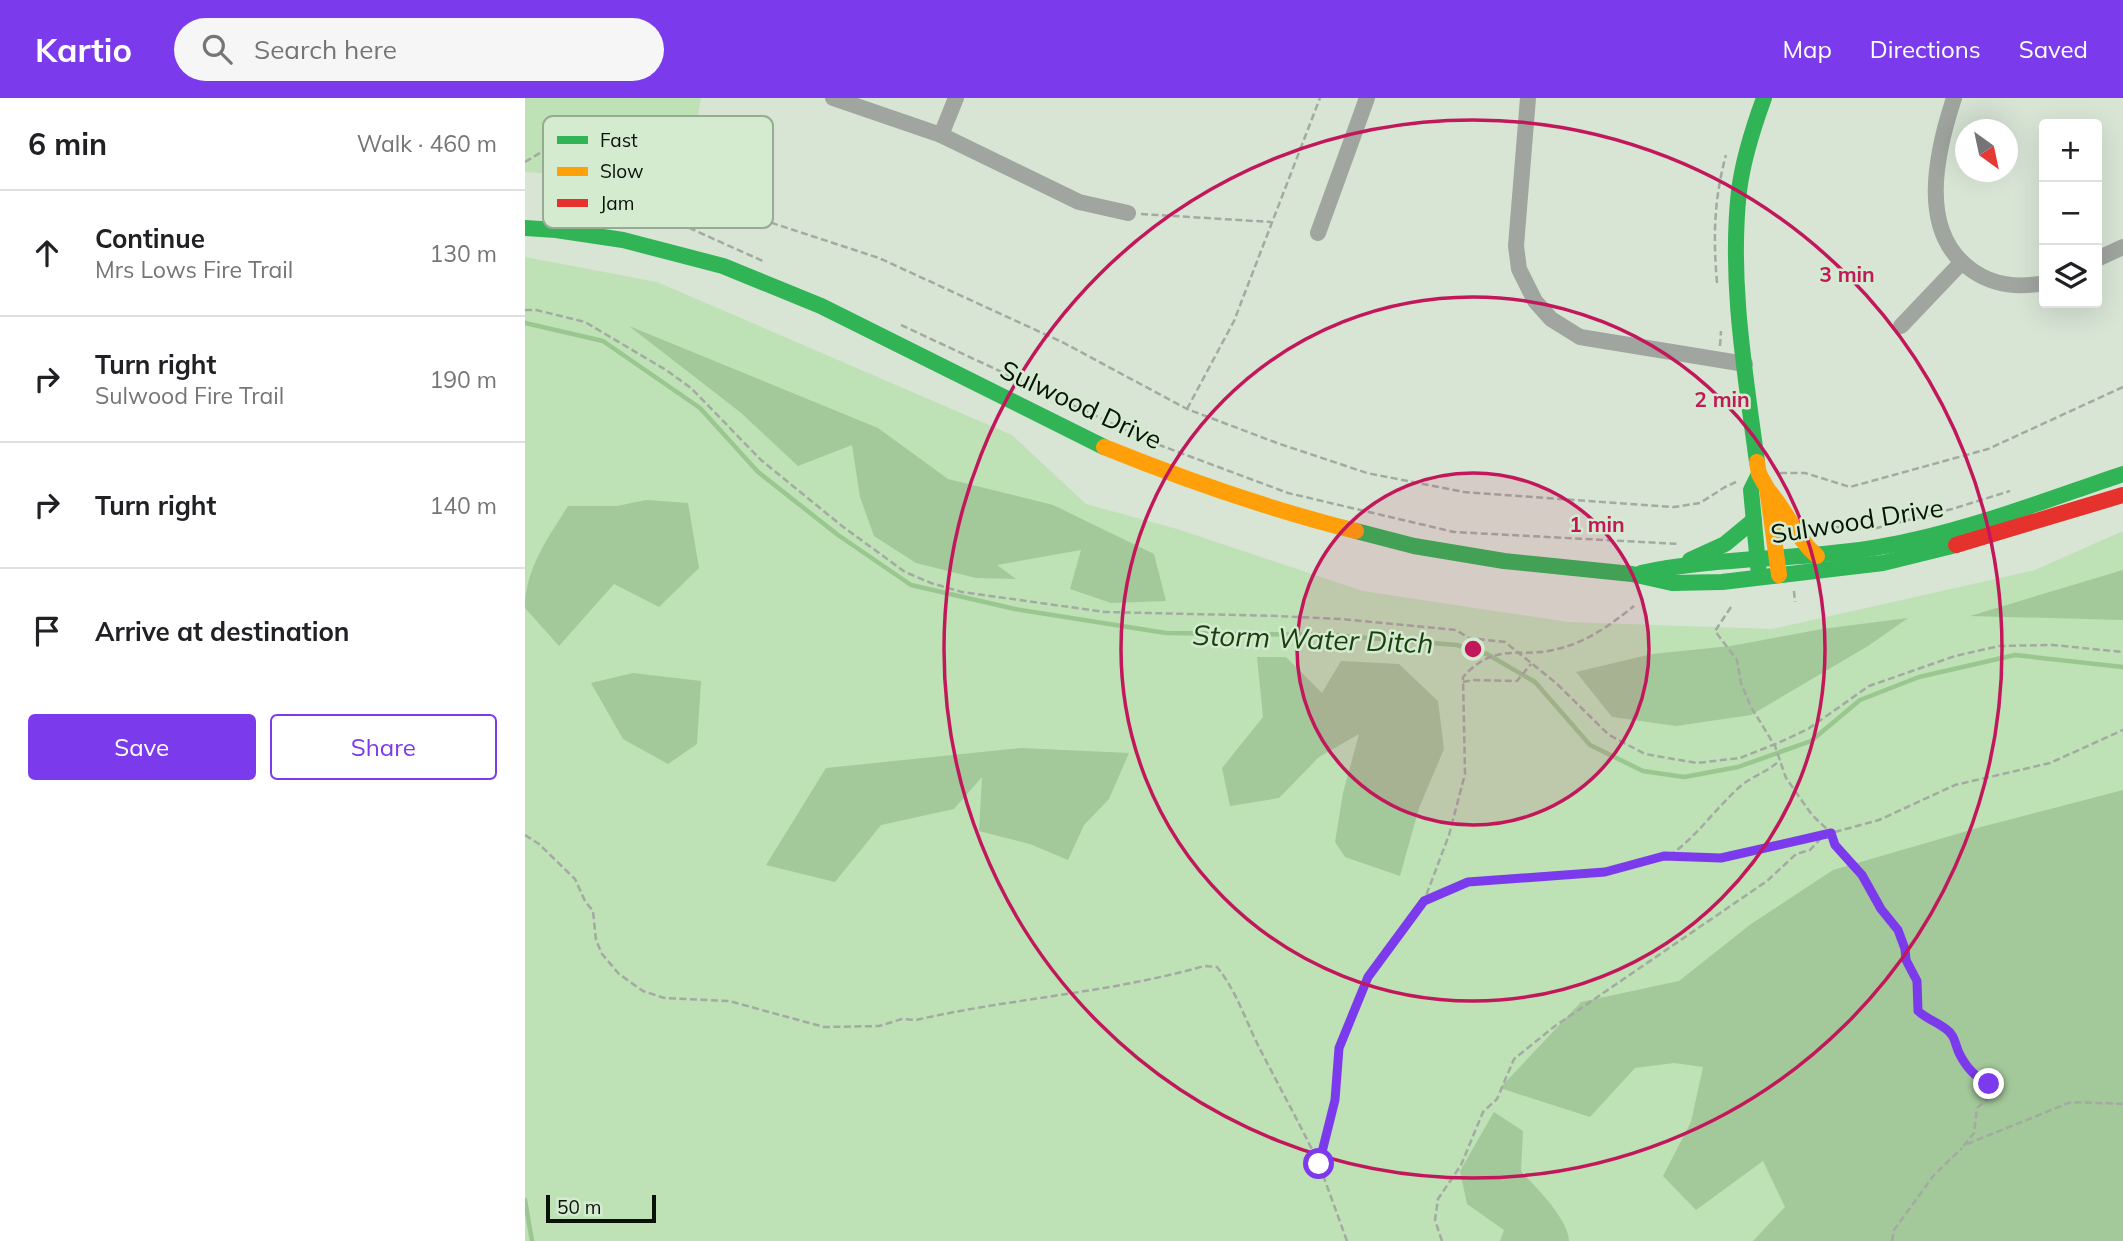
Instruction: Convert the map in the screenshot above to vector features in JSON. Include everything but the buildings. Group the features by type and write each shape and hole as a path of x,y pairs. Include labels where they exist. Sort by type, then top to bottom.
{"main road":[{"path":"1764,98 1746,154 1736,225 1735,274 1745,364 1778,568"},
{"name":"Sulwood Drive","path":"525,228 623,240 690,256 756,278 821,306 1104,447 1191,482 1280,512 1414,546 1504,561 1632,574 1672,583 1722,582 1759,570"},
{"name":"Sulwood Drive","path":"1778,568 1817,556 1881,547 1937,534 2123,474"},
{"path":"1759,570 1751,490 1763,481"},
{"path":"1763,481 1783,507 1798,538 1817,556"},
{"name":"Sulwood Drive","path":"1632,574 1668,567 1759,570 1883,563 1937,551 2123,495"},
{"path":"1668,567 1713,553 1744,533 1754,520"}],"street":[{"path":"833,98 941,135 1079,202 1128,213"},
{"path":"941,135 956,98"},
{"path":"1318,233 1361,108 1367,98"},
{"path":"1528,98 1516,246 1519,269 1535,301 1560,326 1591,340 1745,364"},
{"path":"1954,98 1940,154 1936,210 1944,238 1961,263 1981,277 2003,285 2025,287 2039,284"},
{"path":"2102,257 2123,247"},
{"path":"1901,326 1961,263"}],"path":[{"path":"1187,409 1234,321 1321,98"},
{"path":"525,162 543,151"},
{"path":"1128,213 1272,222"},
{"path":"773,223 879,258 1064,343 1187,409 1367,473 1464,492 1674,507 1700,503 1725,486 1805,473 1850,487 1988,449 2123,387"},
{"path":"689,228 776,267"},
{"path":"525,310 537,310 585,322 666,370 691,388 761,460 842,526 905,572 931,583 995,598 1105,612 1341,619 1456,630 1469,638 1505,642 1530,666 1556,683 1609,735 1645,754 1697,763 1740,758 1808,729 1869,686 1955,656 1999,646 2053,645 2123,652"},
{"path":"901,324 1154,443 1288,493 1454,532 1686,544"},
{"path":"1798,538 1818,526 1873,528 1952,509 2015,489"},
{"path":"1794,587 1795,602"},
{"path":"1319,1164 1335,1100 1339,1048 1368,977 1424,901 1449,835 1465,774 1463,677 1472,667 1504,652 1551,650 1583,641 1603,631 1634,606"},
{"path":"1731,607 1715,631 1738,660 1741,683 1751,708 1775,745 1786,778 1812,815 1831,833 1835,845 1862,875 1881,909 1898,930 1906,960 1917,981 1918,1011 1946,1028 1957,1040 1959,1053 1975,1078 1989,1084 1992,1095 1977,1108 1974,1133 1962,1148"},
{"path":"1463,682 1493,679 1517,681 1530,666"},
{"path":"1424,901 1468,882 1605,872 1668,856 1721,858 1831,833 1879,820 1955,785 2050,763 2123,730"},
{"path":"1668,856 1684,845 1745,782 1773,767 1780,760"},
{"path":"525,835 539,844 575,879 593,911 596,940 608,962 637,988 664,998 729,1001 824,1027 880,1026 902,1019 916,1020 1040,996 1083,992 1204,965 1217,967 1231,988 1319,1164 1347,1241"},
{"path":"1442,1241 1435,1220 1438,1199 1461,1165 1483,1112 1497,1099 1514,1059 1555,1026 1767,881 1796,854 1810,850 1823,836"},
{"path":"1892,1241 1894,1230 1934,1175 1966,1144 2071,1102 2123,1104"}],"green space":[{"path":"525,98 701,98 698,116 543,116 543,173 525,172"},
{"path":"525,257 657,282 1012,435 1086,504 1177,529 1363,591 1568,622 1772,629 2035,570 2123,531 2123,1241 525,1241"},
{"path":"629,326 878,428 948,479 1053,505 1154,554 1166,601 1111,603 1070,589 1081,550 997,565 1016,579 976,578 916,563 874,536 860,497 852,445 798,466 740,412"},
{"path":"646,500 688,503 699,568 659,607 614,584 559,646 525,608 533,567 546,542 568,506 617,506"},
{"path":"2123,570 2123,620 1970,616"},
{"path":"1908,618 1868,646 1751,715 1676,726 1612,717 1576,672 1652,654 1731,646 1822,629"},
{"path":"1257,657 1286,657 1322,693 1341,661 1399,664 1438,701 1444,749 1419,808 1400,876 1345,857 1335,842 1343,793 1359,734 1319,757 1279,798 1230,806 1222,768 1263,717"},
{"path":"633,673 701,681 697,744 668,764 623,739 591,683"},
{"path":"1021,748 1129,753 1109,799 1084,825 1068,860 1030,844 979,831 982,777 954,809 881,825 835,882 766,865 826,768"},
{"path":"2123,790 2123,1241 1753,1241 1785,1207 1763,1161 1696,1210 1663,1176 1691,1122 1703,1067 1674,1063 1635,1068 1590,1117 1500,1088 1581,1002 1679,981 1751,924 1833,870"},
{"path":"1494,1112 1523,1131 1521,1171 1557,1213 1569,1241 1500,1241 1504,1230 1467,1204 1460,1171"}],"waterway":[{"name":"Storm Water Ditch","path":"525,323 603,341 700,408 758,472 838,535 911,585 1015,609 1166,633 1331,635 1457,645 1487,654 1535,682 1590,745 1643,771 1684,777 1738,767 1811,741 1860,700 1919,677 2015,655 2123,667"},
{"path":"525,1200 532,1241"}],"traffic: fast":[{"path":"1757,462 1740,327 1736,225 1743,167 1764,98"},
{"path":"525,228 623,240 723,266 821,306 1104,447"},
{"path":"1759,474 1751,490 1759,575"},
{"path":"1641,573 1700,564 1819,555 1910,541 2002,515 2123,474"},
{"path":"1690,560 1725,544 1754,520"},
{"path":"1356,531 1414,546 1504,561 1632,574 1672,583 1722,582 1883,563 1956,545"}],"traffic: slow":[{"path":"1104,447 1228,493 1356,531"},
{"path":"1757,462 1759,474 1767,488 1779,575"},
{"path":"1768,490 1803,541 1817,556"}],"traffic: jam":[{"path":"1956,545 2123,495"}],"route":[{"path":"1319,1164 1335,1100 1339,1048 1368,977 1424,901 1468,882 1605,872 1664,856 1721,858 1831,833 1835,845 1862,875 1881,909 1898,930 1906,960 1917,981 1918,1011 1946,1028 1957,1040 1959,1053 1975,1078 1989,1084"}]}
